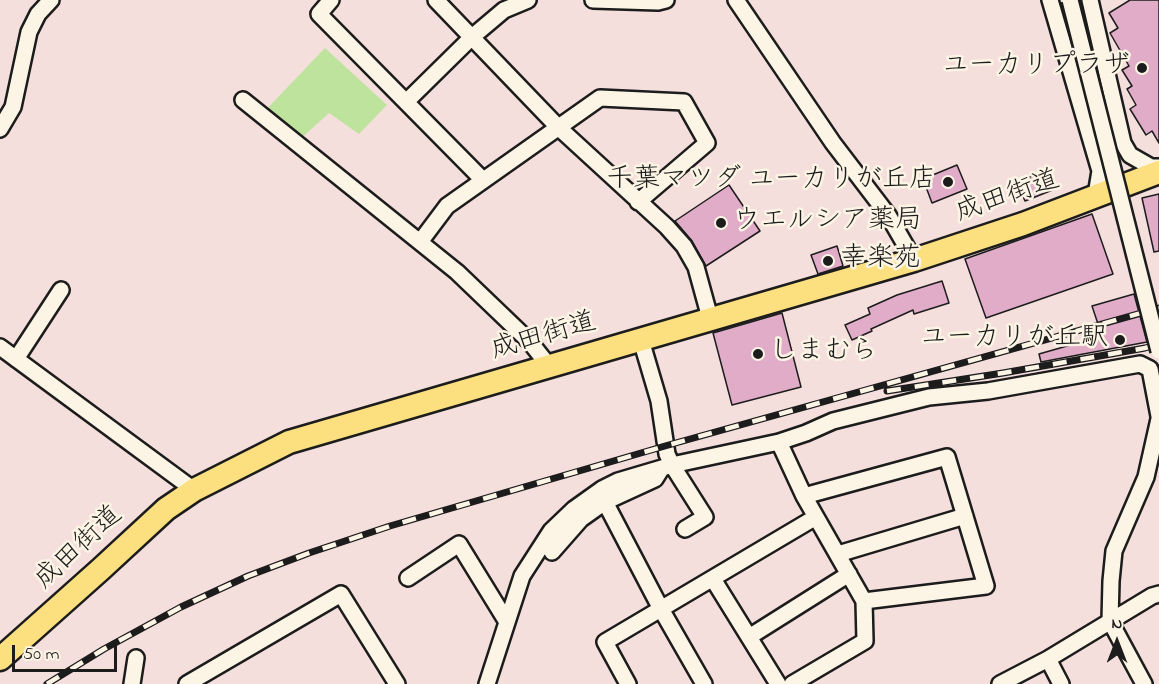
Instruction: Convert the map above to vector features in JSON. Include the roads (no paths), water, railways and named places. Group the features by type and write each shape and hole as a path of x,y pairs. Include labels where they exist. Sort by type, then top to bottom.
{"highway":[{"name":"成田街道","path":"0,659 166,509 194,490 289,442 914,260 1023,224 1159,172"}],"street":[{"path":"0,129 13,107 29,32 38,14 51,0"},
{"path":"331,0 319,14 483,180"},
{"path":"436,0 558,127 667,227 684,246 696,267 710,318"},
{"path":"406,102 472,37 504,10 528,0"},
{"path":"593,0 658,2 666,0"},
{"path":"736,0 834,143 888,215 914,260"},
{"path":"1050,0 1100,171 1097,189 1092,199"},
{"path":"1070,0 1159,351"},
{"path":"1090,0 1123,143 1130,155 1151,167 1159,167"},
{"path":"420,242 447,206 600,98 684,102 707,143 638,202"},
{"path":"243,100 458,272 530,342 549,366"},
{"path":"16,359 61,290"},
{"path":"641,340 659,401 667,467 705,517 685,530"},
{"path":"0,347 194,490"},
{"path":"487,684 522,576 551,531 574,509 618,480 779,442 833,421 929,397 988,391 1140,364 1150,369 1159,417 1146,477 1114,551 1110,621 1144,684"},
{"path":"779,442 804,496 864,601 865,640 792,684"},
{"path":"804,496 947,457 986,586 864,601"},
{"path":"552,552 581,519 605,502 655,479 667,467"},
{"path":"605,502 661,609 704,684"},
{"path":"838,554 965,516"},
{"path":"628,684 604,642 816,517"},
{"path":"408,578 459,544 507,622"},
{"path":"749,637 849,574"},
{"path":"713,579 778,684"},
{"path":"187,684 341,594 397,684"},
{"path":"1000,684 1048,659 1152,596 1159,594"},
{"path":"132,684 136,658"},
{"path":"1048,659 1061,684"}],"railway":[{"path":"47,684 104,649 181,607 248,576 309,553 390,526 665,446 1159,308"},
{"path":"887,391 1003,373 1159,344"}],"place":[{"name":"ユーカリプラザ","path":"1142,68"},
{"name":"千葉マツダ ユーカリが丘店","path":"948,182"},
{"name":"ウエルシア薬局","path":"721,223"},
{"name":"幸楽苑","path":"828,261"},
{"name":"ユーカリが丘駅","path":"1120,340"},
{"name":"しまむら","path":"758,354"}]}
